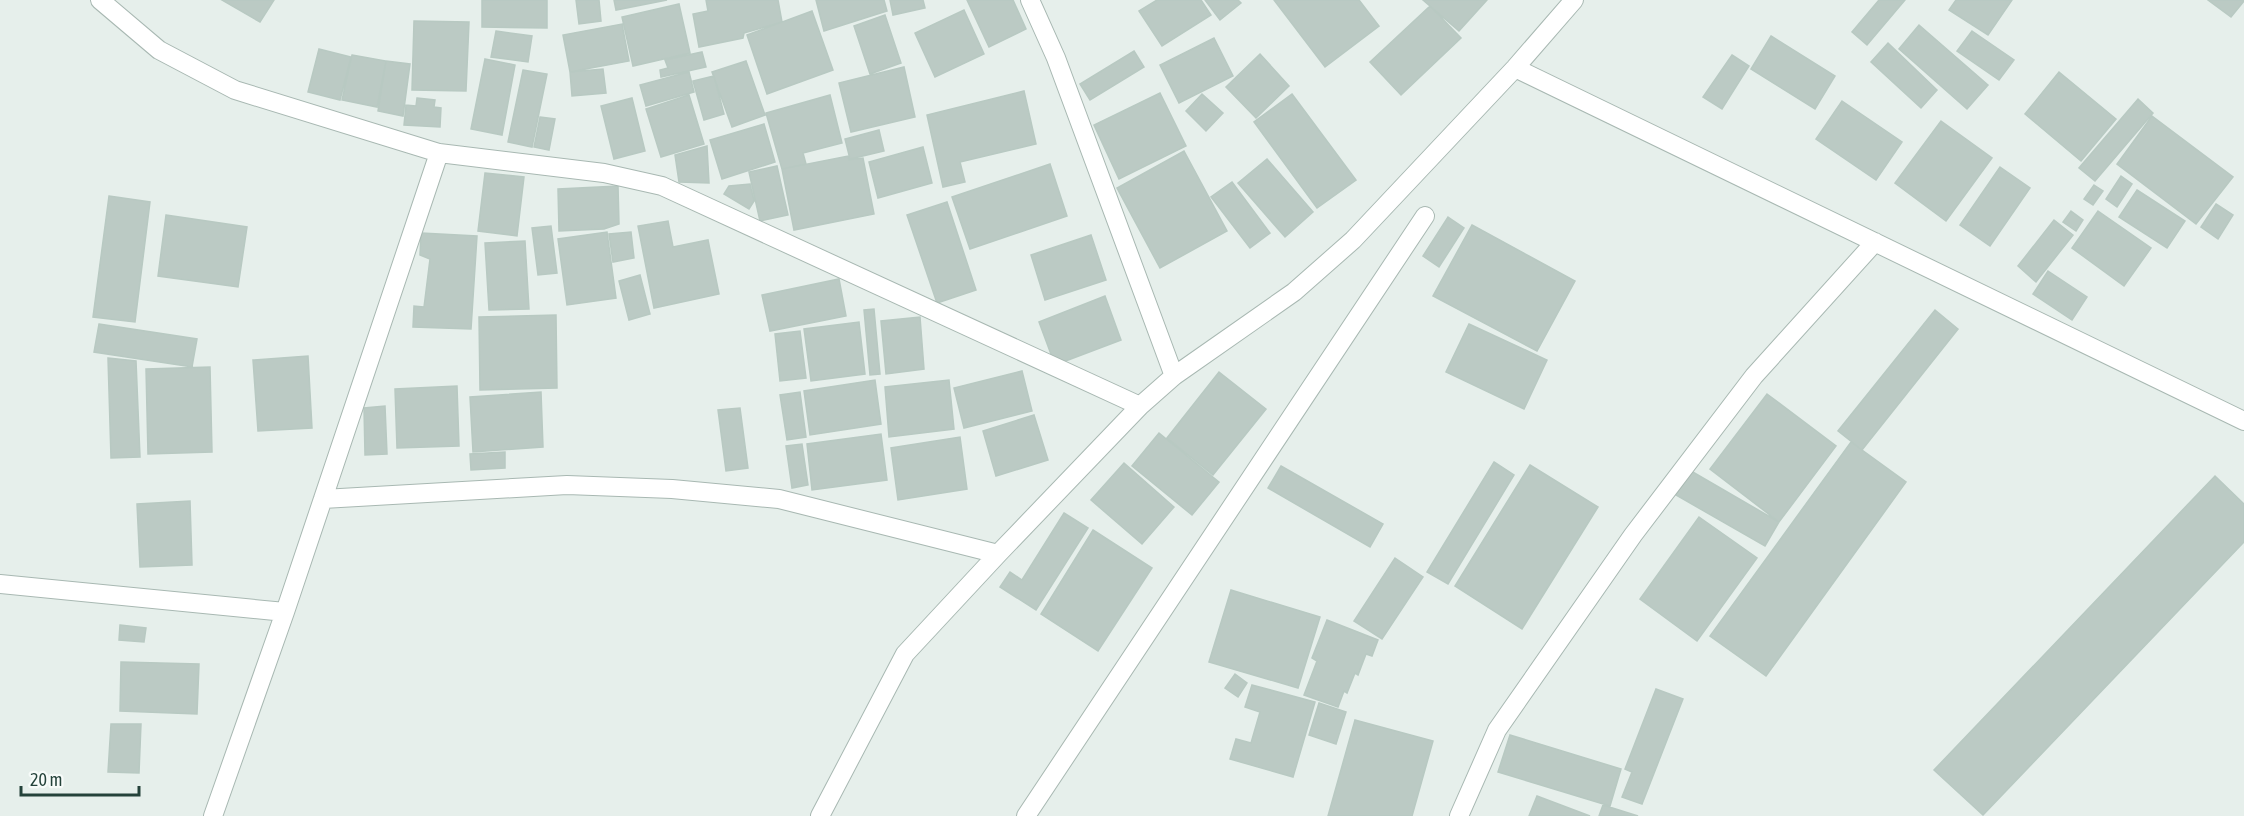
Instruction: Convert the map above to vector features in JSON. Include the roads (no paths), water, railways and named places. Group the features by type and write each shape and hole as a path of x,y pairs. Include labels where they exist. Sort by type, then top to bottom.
{"street":[{"path":"100,0 159,50 235,90 439,153 603,173 662,186 1140,406"},
{"path":"1030,0 1056,58 1174,376"},
{"path":"825,815 905,654 1140,406 1174,376 1294,292 1353,240 1515,68 1574,0"},
{"path":"1515,68 2244,421"},
{"path":"213,816 285,612 439,153"},
{"path":"1026,816 1425,216"},
{"path":"1459,816 1497,730 1633,535 1754,376 1875,242"},
{"path":"323,499 567,485 672,489 779,499 998,554"},
{"path":"0,584 285,612"}]}
